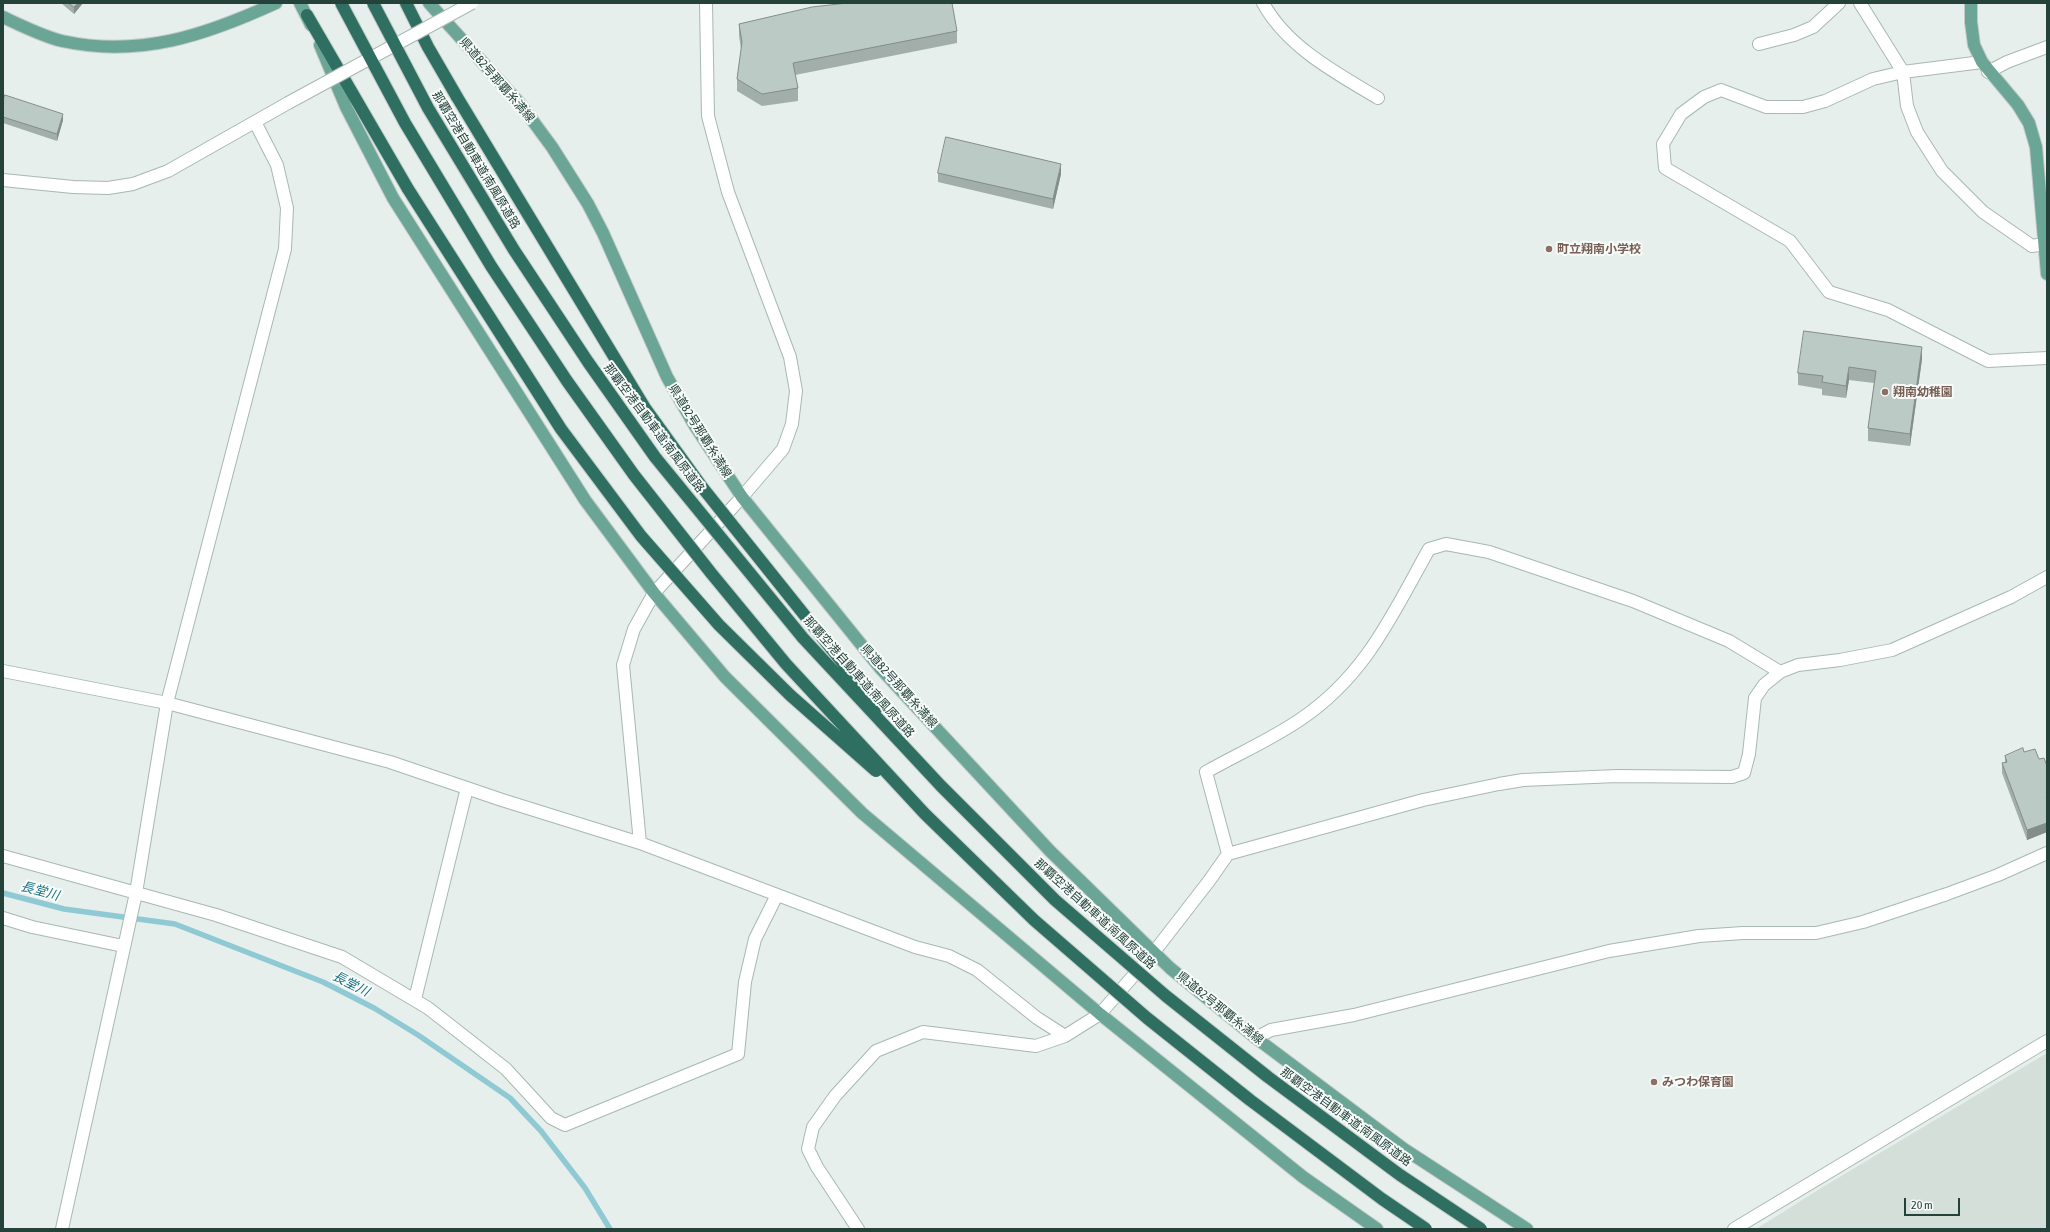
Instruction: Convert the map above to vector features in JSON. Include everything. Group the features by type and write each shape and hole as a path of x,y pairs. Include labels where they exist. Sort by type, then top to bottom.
{"highway":[{"path":"341,3 405,123 491,266 567,381 634,476 711,574 786,664 925,814"},
{"name":"那覇空港自動車道;南風原道路","path":"373,3 428,108 514,250 588,362 655,457 803,638 941,786 1055,900 1166,996 1300,1101 1400,1174 1481,1229"},
{"path":"406,3 428,48 645,408 702,487 941,786"},
{"path":"307,15 408,189 561,429 641,536 719,625 790,695 925,814 1034,920 1147,1018 1250,1100 1382,1199 1426,1229"}],"main road":[{"path":"300,3 307,15 346,107 393,198 585,500 654,593 725,677 862,813 1100,1014 1303,1177 1377,1229"},
{"name":"県道82号那覇糸満線","path":"429,3 522,105 571,174 618,262 668,377 694,426 742,497 881,669 1050,851 1170,968 1256,1038 1404,1149 1527,1229"},
{"path":"1971,3 1971,22 1974,45 1985,67 2018,105 2029,123 2036,147 2047,274"},
{"path":"3,17 61,40 97,47 130,48 163,44 206,32 276,4"}],"street":[{"path":"3,180 74,187 108,188 133,184 168,171 288,103 472,3"},
{"path":"640,842 623,665 634,629 654,593 742,497 783,449 792,424 796,391 790,357 728,192 708,116 706,3"},
{"path":"1263,3 1271,18 1307,53 1378,98"},
{"path":"1759,44 1794,35 1813,27 1839,3"},
{"path":"1860,3 1872,19 1903,72 1907,106 1917,132 1942,171 1983,212 2032,246 2044,244"},
{"path":"2047,47 2007,62 1985,67 1903,72 1873,79 1825,101 1803,107 1766,107 1721,90 1704,97 1681,114 1663,144 1666,168 1790,241 1829,292 1888,310 1988,362 2047,358"},
{"path":"62,1229 102,1050 123,946 136,893 167,703 285,249 287,208 277,165 254,122"},
{"path":"1228,854 1206,772 1300,719 1334,693 1358,667 1377,643 1429,549 1446,544 1489,552 1633,601 1729,640 1780,672"},
{"path":"858,1229 817,1167 808,1149 813,1127 835,1096 876,1051 923,1032 1036,1046 1065,1036 1100,1014 1154,952 1228,854 1423,800 1523,780 1617,776 1732,777 1744,773 1749,754 1755,698 1764,685 1780,672 1798,665 1840,660 1892,650 2011,597 2047,577"},
{"path":"3,671 167,703 390,762 467,788 640,842 915,947 956,960 977,970 1037,1018 1065,1036"},
{"path":"415,999 467,788"},
{"path":"1256,1038 1271,1030 1354,1014 1609,951 1699,936 1743,933 1816,933 1862,922 1947,894 1998,875 2047,853"},
{"path":"3,856 216,915 342,957 415,999 506,1069 551,1118 565,1125 738,1054 745,982 755,939 777,895"},
{"path":"3,918 32,927 123,946"},
{"path":"1734,1229 2047,1042"}],"shaded area":[{"path":"2047,1053 2047,1229 1756,1229 1823,1187"}],"building":[{"path":"69,3 78,3 74,7"},
{"path":"848,3 952,3 957,31 793,63 798,88 762,94 737,79 742,42 739,24 812,7"},
{"path":"5,95 63,114 57,134 3,117 3,101"},
{"path":"946,137 1061,164 1053,199 938,173"},
{"path":"1804,331 1922,347 1910,434 1868,428 1876,371 1849,367 1846,386 1822,382 1823,376 1798,373"},
{"path":"2023,748 2024,752 2035,749 2039,759 2044,758 2047,766 2047,823 2027,830 2002,763 2007,762 2005,756"}],"waterway":[{"name":"長堂川","path":"3,893 64,909 175,924 323,982 374,1008 418,1035 510,1098 541,1131 585,1188 610,1229"}],"place":[{"name":"町立翔南小学校","path":"1549,249"},
{"name":"翔南幼稚園","path":"1885,392"},
{"name":"みつわ保育園","path":"1654,1082"}]}
